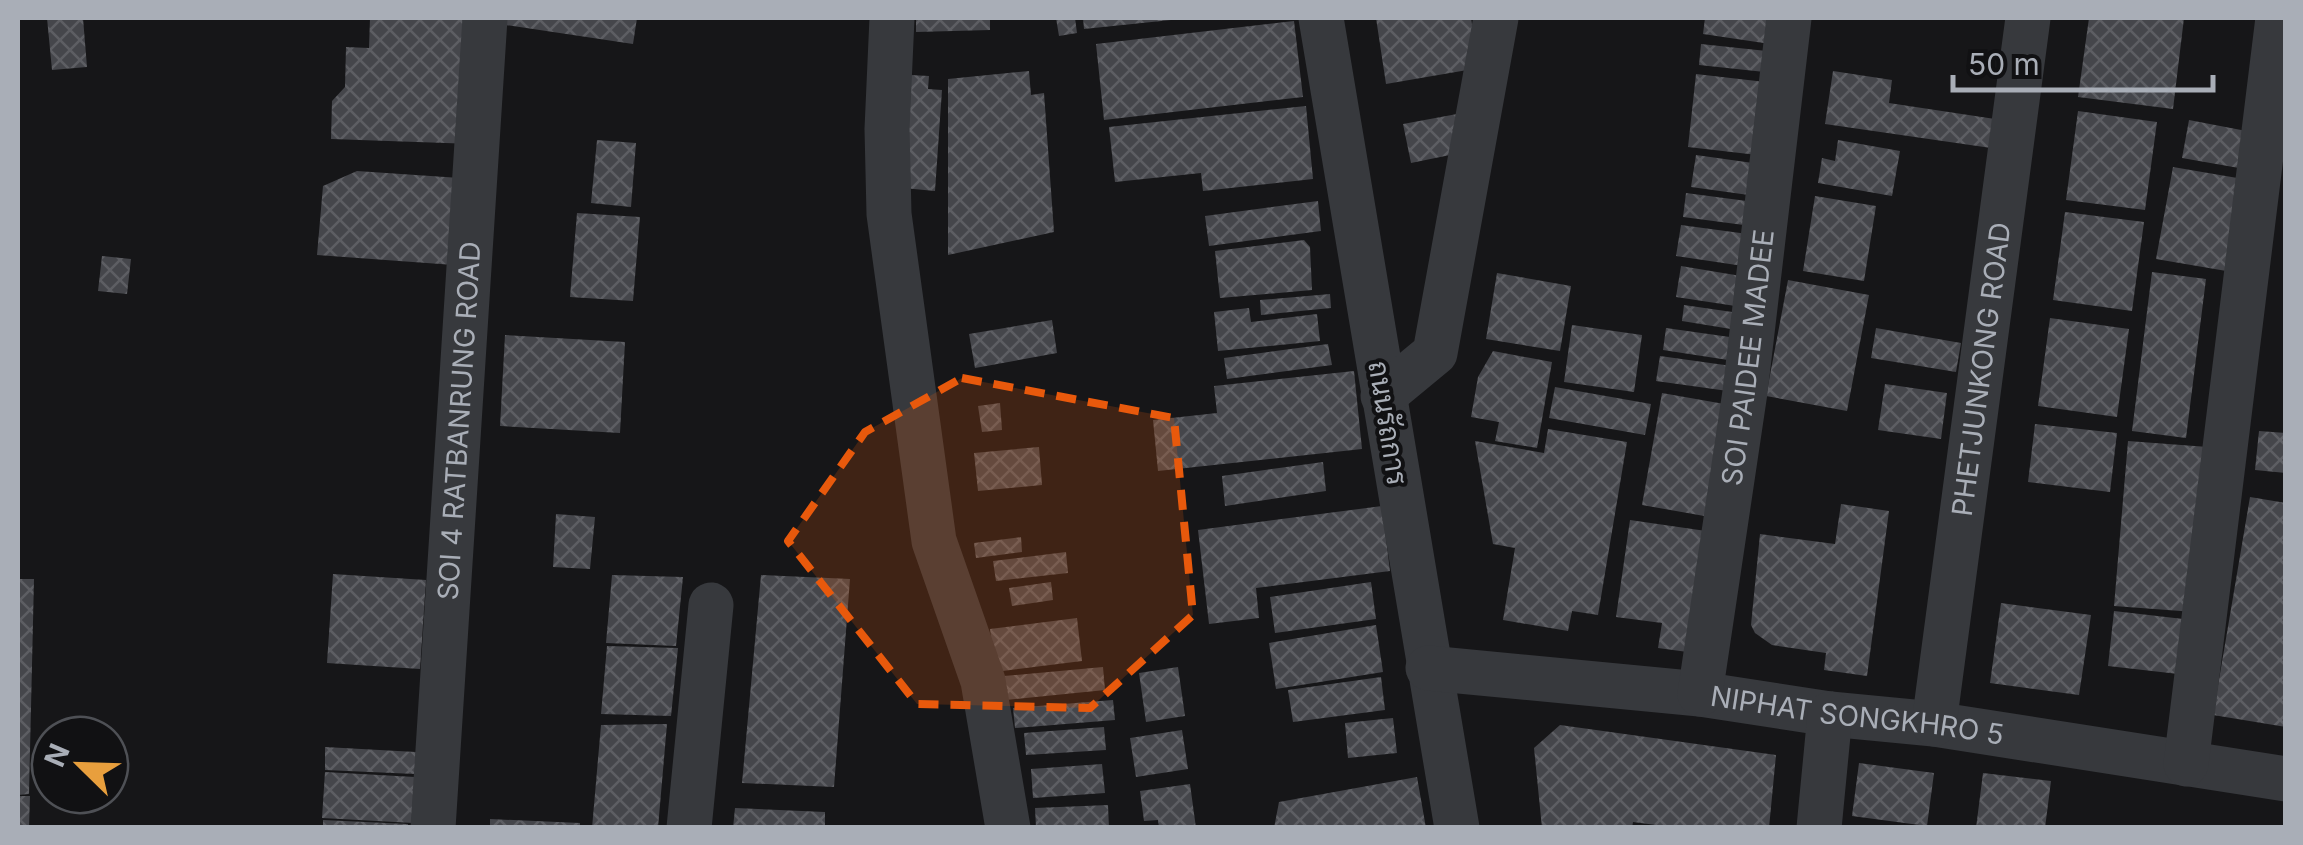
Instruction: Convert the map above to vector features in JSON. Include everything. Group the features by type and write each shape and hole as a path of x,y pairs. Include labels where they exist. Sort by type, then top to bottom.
{"street":[{"name":"SOI 4 RATBANRUNG ROAD","path":"433,828 485,18"},
{"path":"892,18 887,129 889,214 934,541 983,680 1008,828"},
{"name":"ถนนรัถการ","path":"1321,18 1457,828"},
{"path":"1383,396 1435,354 1496,18"},
{"name":"SOI PAIDEE MADEE","path":"1700,694 1745,392 1789,18"},
{"name":"PHETJUNKONG ROAD","path":"1934,724 2028,18"},
{"path":"2186,764 2278,18"},
{"path":"689,828 712,605"},
{"name":"NIPHAT SONGKHRO 5","path":"1428,668 1700,694 1830,714 1934,724 2286,779"},
{"path":"1819,828 1830,714"}],"highlighted area":[{"path":"962,378 1174,418 1193,615 1090,708 917,704 788,541 865,432"}],"building":[{"path":"47,18 83,18 87,67 52,70"},
{"path":"370,18 479,18 474,144 331,139 332,101 345,87 346,47 369,48"},
{"path":"500,18 637,18 633,44 499,24"},
{"path":"916,18 990,18 990,30 916,32"},
{"path":"1056,18 1075,18 1077,33 1059,36"},
{"path":"1083,18 1171,18 1171,20 1084,29"},
{"path":"1376,18 1471,18 1479,68 1386,84"},
{"path":"1705,18 1781,18 1777,45 1703,34"},
{"path":"2089,18 2184,18 2173,109 2078,97"},
{"path":"1294,21 1303,97 1104,120 1096,44"},
{"path":"1701,44 1776,52 1774,73 1699,65"},
{"path":"1029,71 1031,95 1044,93 1054,232 948,255 948,79"},
{"path":"1833,71 1892,80 1889,103 1995,119 1991,148 1825,124"},
{"path":"1696,74 1774,83 1766,156 1688,147"},
{"path":"911,75 929,76 928,89 942,90 935,191 903,188"},
{"path":"1306,106 1313,179 1203,191 1201,173 1115,182 1109,127"},
{"path":"2078,111 2157,122 2145,210 2066,200"},
{"path":"1457,114 1450,155 1411,163 1403,124"},
{"path":"2189,120 2262,134 2256,171 2182,158"},
{"path":"597,140 636,143 631,207 591,203"},
{"path":"1838,140 1900,151 1892,196 1818,183 1822,158 1835,161"},
{"path":"1696,155 1760,164 1756,196 1691,187"},
{"path":"2173,167 2255,181 2238,273 2156,259"},
{"path":"357,171 460,178 454,265 317,255 323,186"},
{"path":"1686,193 1762,203 1759,227 1683,217"},
{"path":"1815,196 1876,206 1864,281 1803,271"},
{"path":"1318,201 1321,231 1209,246 1205,216"},
{"path":"2065,212 2144,222 2132,311 2053,300"},
{"path":"577,213 640,217 633,301 570,297"},
{"path":"1681,225 1755,235 1750,267 1676,256"},
{"path":"1304,240 1310,247 1312,290 1220,298 1215,251"},
{"path":"102,256 131,259 127,294 98,291"},
{"path":"1681,266 1747,277 1742,307 1676,297"},
{"path":"2152,272 2206,279 2186,438 2132,431"},
{"path":"1497,273 1571,286 1560,351 1486,339"},
{"path":"1788,280 1869,295 1847,411 1766,396"},
{"path":"1330,294 1331,308 1261,315 1260,300"},
{"path":"1684,305 1746,314 1743,331 1682,321"},
{"path":"1249,308 1251,322 1317,314 1320,341 1218,351 1214,312"},
{"path":"2050,318 2129,329 2117,417 2038,406"},
{"path":"1052,320 1057,353 975,368 969,334"},
{"path":"1572,325 1642,335 1634,392 1564,382"},
{"path":"1666,328 1744,339 1741,362 1663,350"},
{"path":"1876,328 1961,343 1956,372 1871,358"},
{"path":"505,335 625,342 620,433 500,426"},
{"path":"1328,344 1332,365 1227,379 1224,358"},
{"path":"1493,351 1552,362 1537,448 1495,441 1499,422 1471,417 1478,377"},
{"path":"1660,356 1739,367 1735,392 1656,381"},
{"path":"1354,371 1362,449 1158,471 1153,420 1217,413 1214,386"},
{"path":"1885,384 1947,393 1941,439 1878,430"},
{"path":"1555,387 1651,404 1645,435 1549,418"},
{"path":"1662,393 1730,405 1710,517 1642,505"},
{"path":"1000,403 1002,430 982,432 978,406"},
{"path":"2035,424 2117,433 2110,492 2028,482"},
{"path":"1548,429 1627,442 1598,615 1572,611 1568,631 1503,620 1515,548 1493,544 1475,441 1544,453"},
{"path":"2259,431 2286,433 2286,473 2255,470"},
{"path":"2128,441 2208,447 2194,612 2114,606"},
{"path":"1039,447 1042,485 978,491 974,453"},
{"path":"1323,462 1326,491 1225,506 1222,476"},
{"path":"2250,497 2286,503 2286,727 2213,715"},
{"path":"1841,504 1889,511 1867,676 1824,670 1826,653 1772,645 1755,633 1751,625 1760,534 1835,544"},
{"path":"1382,506 1390,571 1256,588 1259,618 1209,624 1198,530"},
{"path":"556,514 595,517 590,569 553,567"},
{"path":"1630,520 1713,532 1695,653 1658,648 1662,623 1616,617"},
{"path":"1021,537 1022,552 976,558 974,543"},
{"path":"1066,552 1068,573 996,581 993,561"},
{"path":"333,574 426,580 420,669 327,663"},
{"path":"612,575 683,577 676,646 606,643"},
{"path":"761,575 850,579 834,787 742,783"},
{"path":"18,579 34,579 29,794 18,795"},
{"path":"1051,582 1053,600 1012,606 1009,588"},
{"path":"1371,582 1376,619 1275,633 1270,597"},
{"path":"2001,603 2091,615 2079,695 1990,683"},
{"path":"2114,611 2192,620 2187,675 2108,666"},
{"path":"1077,618 1082,661 995,672 990,629"},
{"path":"1376,625 1383,672 1276,689 1269,643"},
{"path":"607,646 678,648 671,716 601,714"},
{"path":"1103,667 1105,690 1006,700 1004,676"},
{"path":"1178,667 1185,716 1146,722 1139,673"},
{"path":"1381,677 1385,710 1293,722 1288,690"},
{"path":"1113,700 1115,720 1015,728 1013,708"},
{"path":"1393,718 1397,753 1348,758 1345,723"},
{"path":"667,724 658,828 592,828 601,725"},
{"path":"1560,725 1776,755 1769,828 1679,828 1633,822 1632,828 1542,828 1534,748"},
{"path":"1104,727 1106,750 1026,755 1024,733"},
{"path":"1182,730 1188,769 1136,777 1130,738"},
{"path":"325,747 416,752 415,774 325,770"},
{"path":"1859,763 1934,773 1927,826 1852,816"},
{"path":"1102,764 1105,793 1033,798 1031,769"},
{"path":"325,772 415,777 413,823 322,818"},
{"path":"1983,773 2051,781 2045,828 1976,828"},
{"path":"1417,777 1426,828 1274,828 1279,802"},
{"path":"1190,784 1196,828 1159,828 1158,820 1144,821 1140,791"},
{"path":"18,796 30,796 29,828 18,828"},
{"path":"1108,805 1109,828 1036,828 1035,808"},
{"path":"735,808 825,812 825,828 733,828"},
{"path":"490,819 580,823 580,828 490,828"},
{"path":"323,820 408,824 408,828 323,828"}]}
